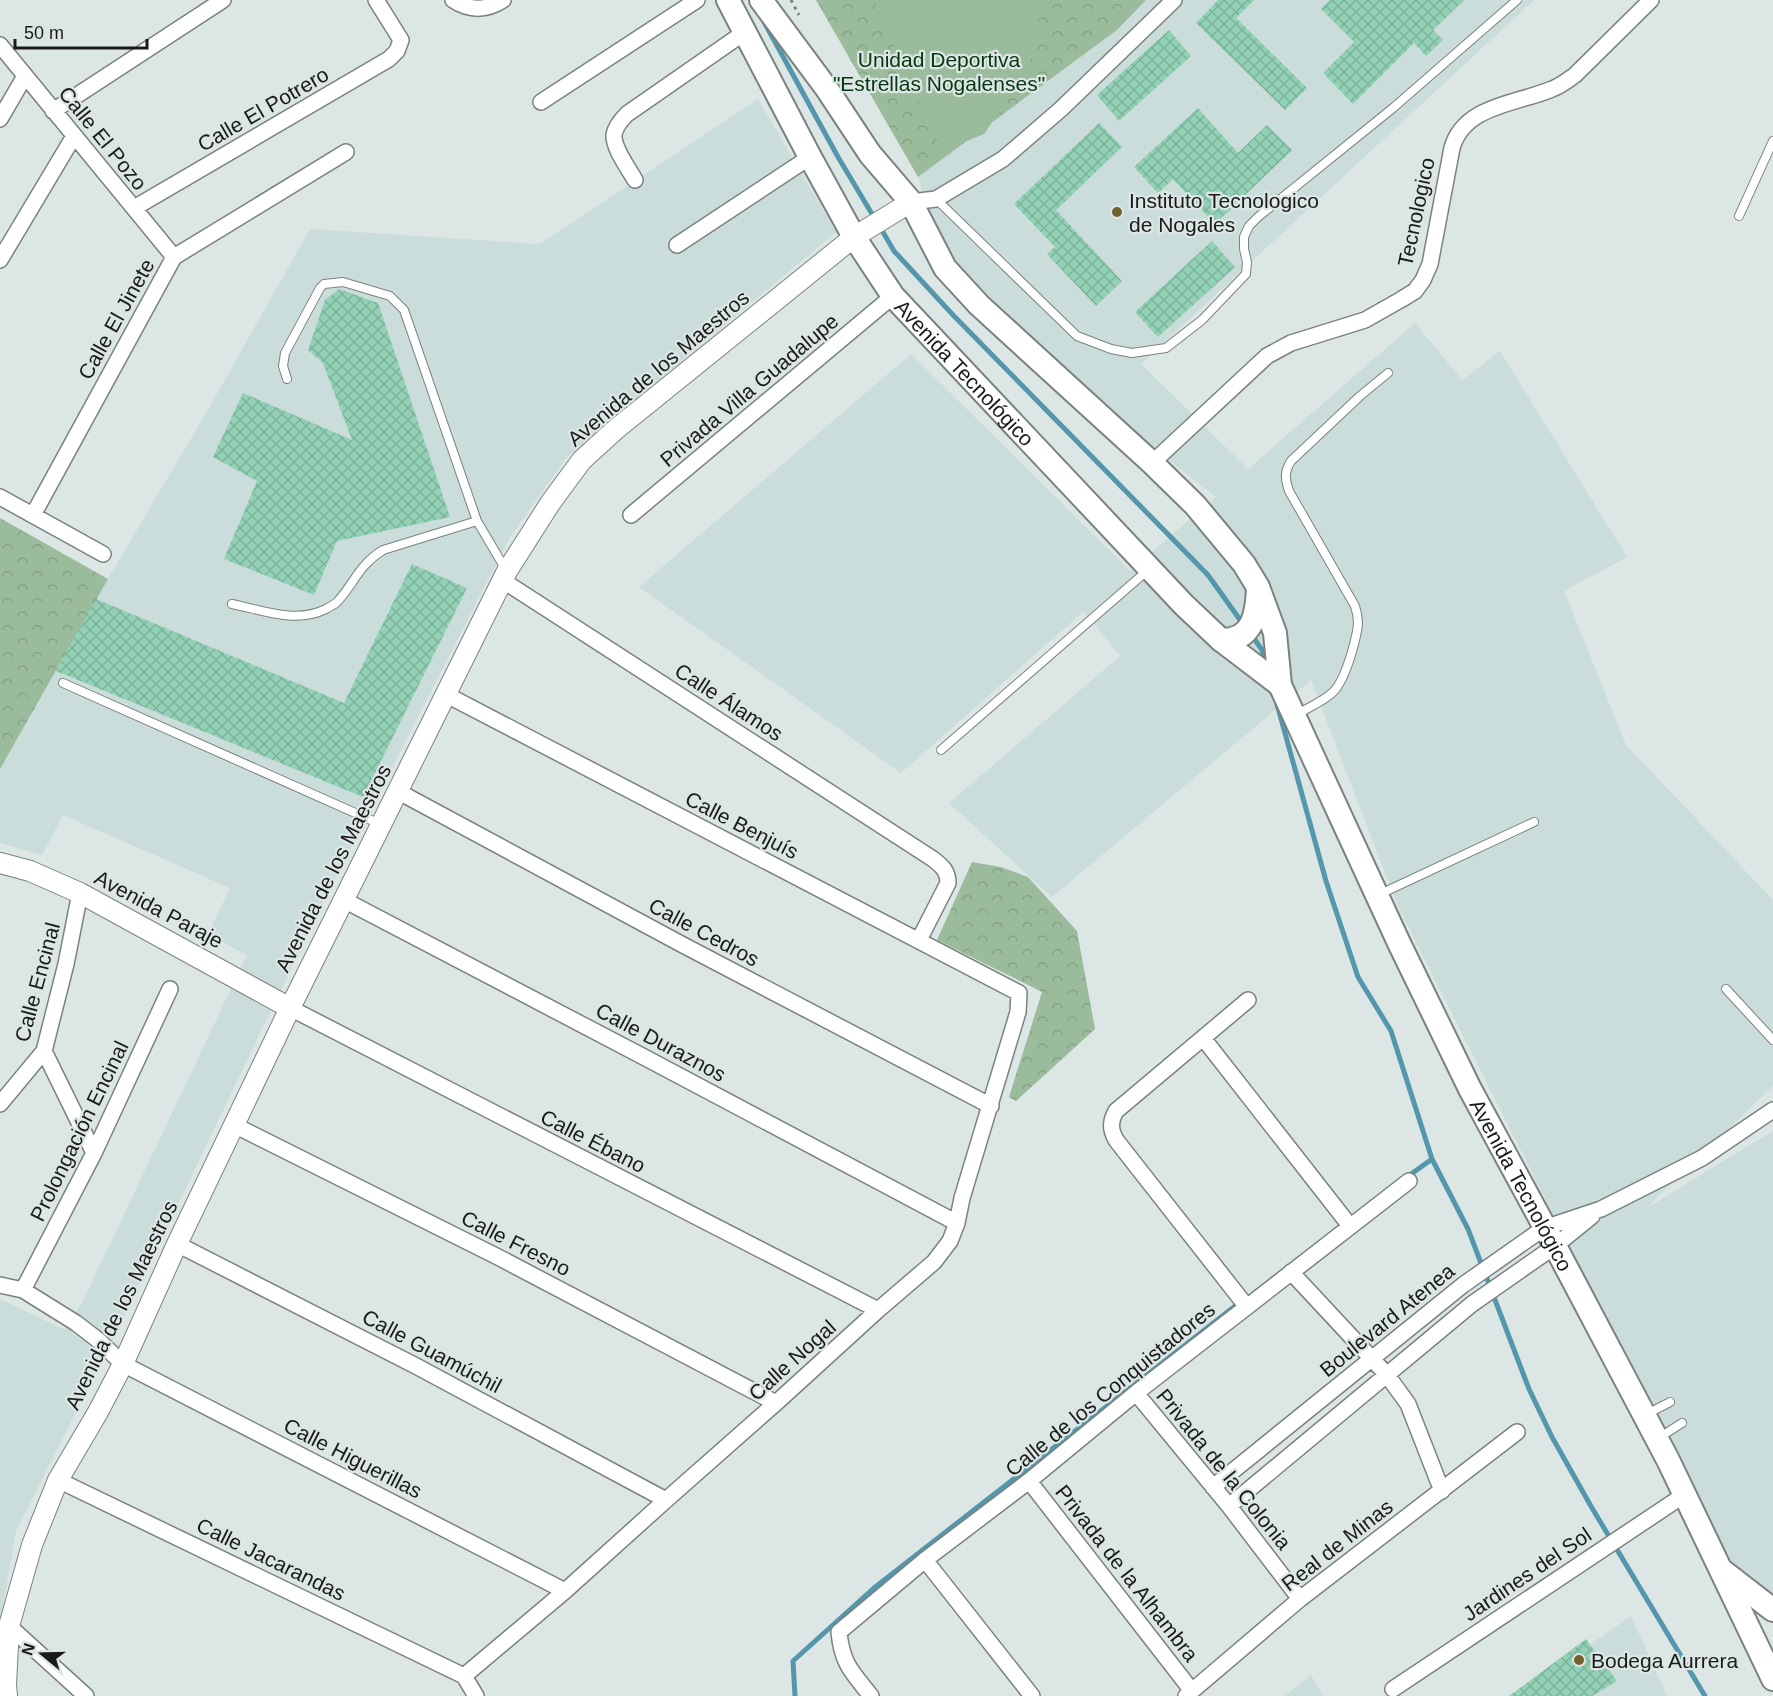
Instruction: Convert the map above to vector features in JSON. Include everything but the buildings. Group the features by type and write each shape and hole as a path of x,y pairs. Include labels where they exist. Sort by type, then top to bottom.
{"main road":[{"name":"Avenida Tecnológico","path":"728,0 810,157 893,296 1184,605 1221,640 1280,685"},
{"name":"Avenida Tecnológico","path":"761,0 827,89 945,268 988,313 1195,505 1244,564 1258,587 1275,633 1280,685 1377,896 1470,1089 1656,1440 1773,1679"},
{"path":"1221,640 1239,638 1248,630 1257,607 1258,587"},
{"path":"1720,1569 1773,1610"}],"street":[{"path":"53,111 224,0"},
{"name":"Calle El Potrero","path":"134,208 389,59 397,51 401,40 376,0"},
{"path":"453,0 472,9 481,9 503,0"},
{"path":"541,102 697,0"},
{"path":"905,205 936,199 1003,159 1061,109 1174,0"},
{"name":"Tecnologico","path":"1152,464 1267,356 1291,343 1365,320 1415,291 1430,264 1452,148 1460,129 1492,108 1564,84 1651,0"},
{"path":"635,180 615,145 614,135 618,124 627,114 745,32"},
{"name":"Calle El Pozo","path":"0,45 174,257"},
{"path":"0,119 25,76"},
{"path":"0,260 74,136"},
{"name":"Calle El Jinete","path":"33,515 174,257 346,152"},
{"path":"677,245 810,157"},
{"name":"Avenida de los Maestros","path":"7,1696 9,1626 32,1545 58,1480 123,1364 177,1244 290,1008 504,576 551,502 582,460 615,430 857,235 905,205"},
{"name":"Privada Villa Guadalupe","path":"631,515 893,296"},
{"path":"0,496 103,554"},
{"name":"Calle Álamos","path":"504,576 944,868 948,876 948,883 919,940"},
{"name":"Calle Benjuís","path":"445,694 1019,993"},
{"name":"Calle Cedros","path":"399,792 683,945 991,1106"},
{"name":"Avenida Paraje","path":"0,863 30,871 80,893 290,1008"},
{"name":"Calle Encinal","path":"0,1104 44,1051 66,964 80,893"},
{"name":"Calle Duraznos","path":"344,900 957,1223"},
{"name":"Prolongación Encinal","path":"23,1290 94,1153 170,989"},
{"name":"Calle Nogal","path":"464,1676 565,1591 934,1262 950,1241 957,1223 962,1198 1018,1012 1019,993"},
{"path":"1247,1307 1116,1140 1112,1133 1112,1119 1116,1111 1248,1000"},
{"name":"Calle Ébano","path":"290,1008 878,1310"},
{"path":"1203,1038 1350,1226"},
{"path":"44,1051 94,1153"},
{"name":"Boulevard Atenea","path":"1213,1487 1491,1264 1549,1237 1702,1158 1773,1110"},
{"name":"Calle Fresno","path":"234,1125 498,1257 776,1403"},
{"name":"Calle de los Conquistadores","path":"871,1696 850,1670 841,1650 839,1632 924,1560 1029,1481 1136,1393 1409,1181"},
{"name":"Boulevard Atenea","path":"1229,1506 1499,1284 1549,1237 1600,1209"},
{"name":"Calle Guamúchil","path":"177,1244 416,1366 666,1500"},
{"path":"1291,1272 1387,1375 1408,1404 1442,1491"},
{"name":"Calle Higuerillas","path":"0,1285 23,1290 76,1323 123,1364 565,1591"},
{"name":"Privada de la Colonia","path":"1136,1393 1229,1506 1300,1599"},
{"name":"Real de Minas","path":"1189,1693 1300,1599 1517,1432"},
{"name":"Calle Jacarandas","path":"58,1480 464,1676"},
{"name":"Privada de la Alhambra","path":"1029,1481 1189,1693"},
{"name":"Jardines del Sol","path":"1393,1689 1684,1495"},
{"path":"924,1560 1032,1696"},
{"path":"9,1626 86,1696"},
{"path":"464,1676 476,1696"}],"lane":[{"path":"936,199 1077,336 1112,349 1132,352 1166,348 1192,330 1245,274 1247,261 1244,237 1249,226 1258,217 1393,108 1517,0"},
{"path":"1739,216 1773,141"},
{"path":"287,380 283,366 285,353 324,284 343,282 390,296 404,310 477,521 504,576"},
{"path":"1294,715 1333,693 1345,670 1358,625 1355,606 1289,491 1286,481 1287,467 1290,461 1388,373"},
{"path":"232,604 287,616 316,614 336,603 360,569 383,549 477,521"},
{"path":"941,750 1150,569"},
{"path":"63,683 381,825"},
{"path":"1377,896 1534,822"},
{"path":"1726,988 1773,1040"},
{"path":"1643,1416 1670,1402"},
{"path":"1656,1440 1682,1423"}],"shaded area":[{"path":"1146,0 1534,0 1141,364 1248,469 1415,323 1462,380 1500,351 1627,557 1564,591 1626,745 1773,900 1773,1086 1645,1209 1773,1131 1773,1598 1734,1580 1397,904 1311,680 1052,897 949,803 1120,656 1084,611 901,773 639,587 911,354 1130,571 1216,497 1098,404 939,247 918,177 1117,30"},
{"path":"758,99 836,232 567,457 510,537 318,913 120,1325 16,1531 0,1623 0,1299 65,1330 82,1303 247,955 208,934 230,888 63,815 42,855 0,843 0,769 310,229 540,244"},
{"path":"1631,1616 1667,1696 1517,1696"},
{"path":"1311,1675 1323,1696 1285,1696"}],"green space":[{"name":"Unidad Deportiva \"Estrellas Nogalenses\"","path":"816,0 1146,0 1117,30 918,177"},
{"path":"874,0 1042,0 1028,71 984,134 942,151"},
{"path":"0,518 108,579 0,769"},
{"path":"972,862 1001,867 1028,877 1077,931 1095,1029 1016,1101 1009,1097 1042,992 937,940"}],"waterway":[{"path":"763,20 838,157 875,219"},
{"path":"880,227 894,251 953,315 1208,575 1243,624"},
{"path":"1251,634 1262,650 1266,665"},
{"path":"1275,697 1326,881 1358,977 1391,1031 1432,1159 1468,1229 1529,1389 1552,1437 1592,1508 1705,1696"},
{"path":"1407,1177 1432,1159"},
{"path":"795,1696 793,1661 874,1588 1239,1303"}],"place":[{"name":"Instituto Tecnologico de Nogales","path":"1117,212"},
{"name":"Bodega Aurrera","path":"1579,1660"}]}
